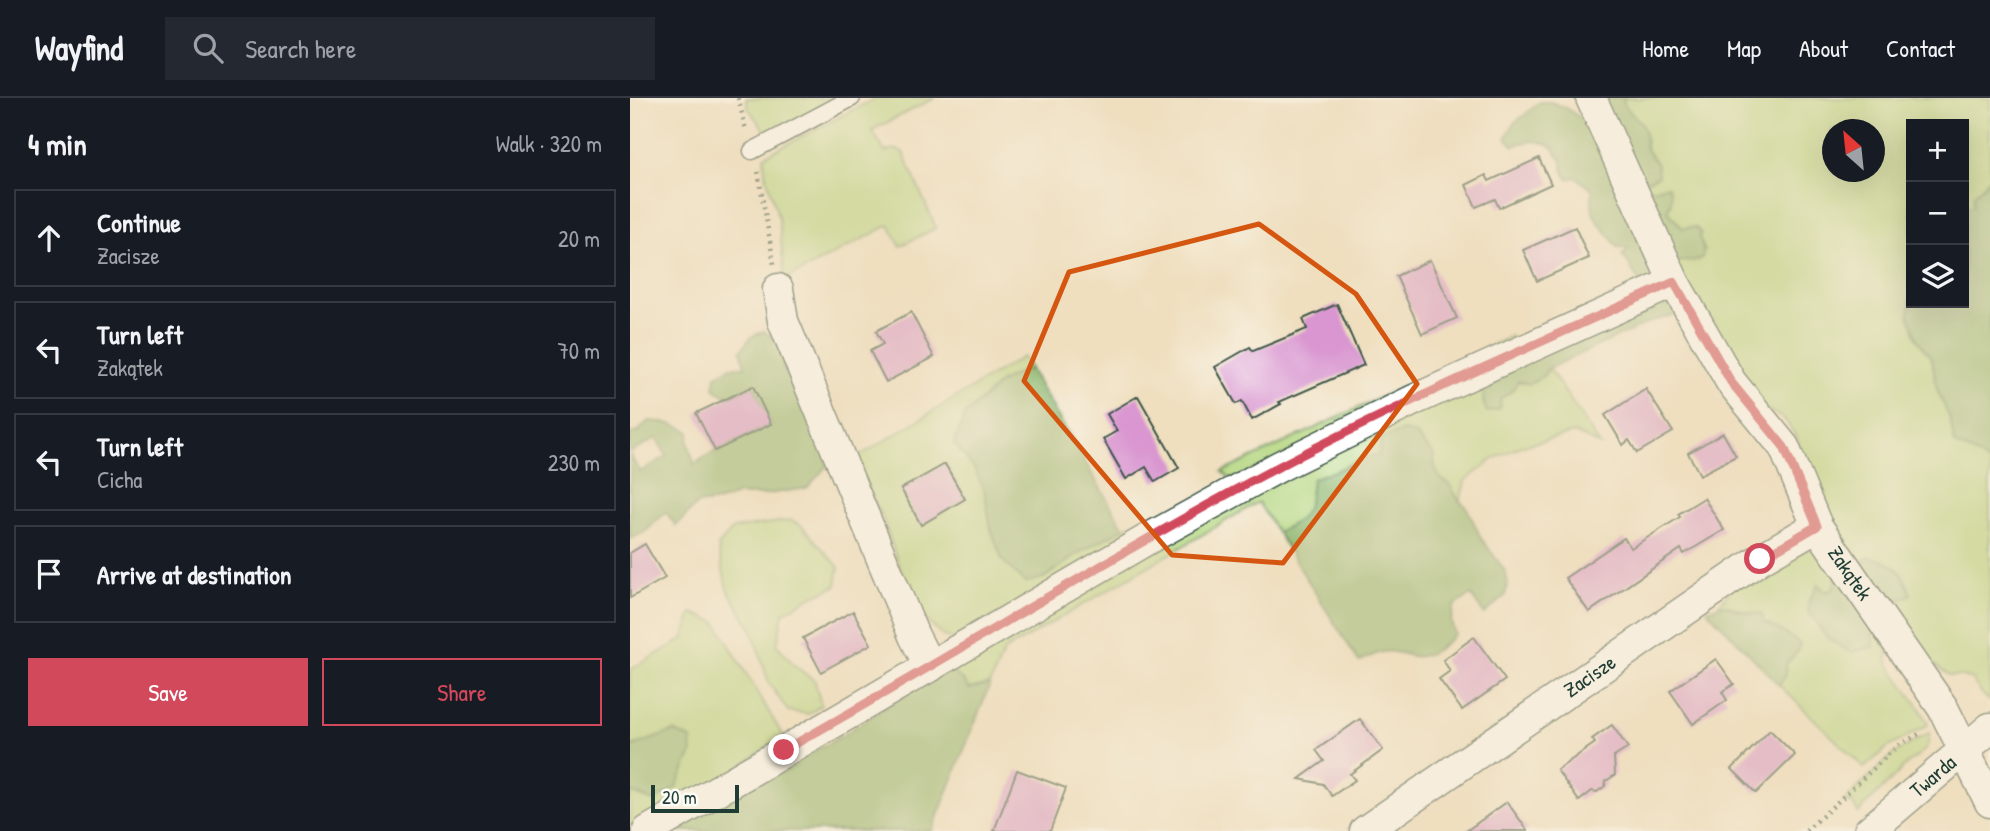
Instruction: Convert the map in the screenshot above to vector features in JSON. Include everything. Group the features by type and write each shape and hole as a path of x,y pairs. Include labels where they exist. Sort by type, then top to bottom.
{"street":[{"name":"Zakątek","path":"1591,98 1674,282 1731,382 1784,447 1817,526 1943,708 1990,802"},
{"path":"648,831 1146,540 1280,466 1414,400 1674,282"},
{"path":"778,289 783,321 914,636 930,667"},
{"name":"Zacisze","path":"1365,831 1760,559 1817,526"},
{"name":"Twarda","path":"1869,831 1990,728"}],"lane":[{"path":"752,150 852,98"}],"path":[{"path":"738,98 758,175 778,289"},
{"path":"1806,831 1899,745 1949,720"}],"highlighted area":[{"path":"1259,224 1356,294 1417,384 1283,563 1172,555 1024,381 1069,272"}],"green space":[{"path":"746,98 841,98 770,137 748,108"},
{"path":"876,98 935,98 872,130 885,152 893,149 903,152 936,228 900,246 889,225 785,280 779,220 765,172 764,156"},
{"path":"1608,98 1623,98 1626,108 1641,124 1645,134 1645,148 1657,164 1658,176 1640,183 1643,190 1668,186 1671,198 1667,210 1682,228 1695,227 1701,233 1699,237 1702,257 1694,261 1673,261 1659,285 1640,284 1622,256 1628,248 1617,247 1594,216 1593,190 1576,177 1568,179 1562,168 1562,160 1554,148 1534,141 1514,146 1506,138 1514,123 1540,102 1551,102 1564,107 1584,120 1592,136 1598,103"},
{"path":"1623,98 1990,98 1990,177 1979,191 1973,206 1969,206 1969,119 1906,119 1906,308 1910,308 1917,339 1932,359 1937,389 1950,419 1955,444 1990,464 1990,701 1972,680 1962,676 1950,676 1911,647 1881,608 1911,594 1857,564 1814,492 1797,438 1786,421 1769,410 1759,408 1673,261 1705,251 1695,227 1682,228 1667,210 1671,205 1668,186 1640,191 1649,154 1641,125 1627,109"},
{"path":"1990,177 1990,464 1955,444 1950,419 1937,389 1932,359 1917,339 1909,314 1910,308 1969,308 1969,206 1973,206 1974,194"},
{"path":"1652,297 1666,302 1682,313 1652,321 1549,368 1543,376 1529,384 1518,381 1512,391 1500,399 1498,410 1487,412 1483,400 1482,378"},
{"path":"764,331 780,344 784,370 802,405 834,450 826,467 807,488 762,495 737,495 720,501 697,504 676,526 666,512 645,532 630,539 630,455 640,472 667,456 656,438 630,453 630,434 638,432 648,421 685,429 690,432 688,441 694,464 771,424 753,386 728,397 714,389 716,376 731,367 745,367 741,350 751,337"},
{"path":"1511,336 1514,342 1233,480 1222,472"},
{"path":"1023,357 1030,369 1000,382 965,415 954,443 975,470 985,489 988,508 1044,578 1080,552 1129,525 1138,526 1142,535 954,639 943,636 914,609 883,519 853,460","holes":["945,464 965,499 921,524 901,489"]},
{"path":"1549,368 1600,445 1574,433 1521,446 1495,458 1465,481 1460,502 1449,484 1440,478 1433,454 1415,434 1381,437 1380,455 1361,459 1312,479 1305,513 1287,528 1277,532 1258,502 1004,651 990,684 969,689 946,667 1223,509 1482,378 1483,404 1504,396 1518,380 1543,376"},
{"path":"1030,369 1124,528 1080,552 1044,578 1025,583 1002,560 991,529 984,489 975,470 954,443 965,415 1000,383"},
{"path":"1404,431 1415,434 1433,454 1439,478 1449,484 1460,502 1466,506 1481,538 1505,571 1508,583 1505,596 1484,614 1471,595 1454,606 1451,622 1455,634 1430,653 1412,656 1383,652 1359,662 1277,532 1295,523 1305,513 1312,479 1361,459 1379,455 1381,438"},
{"path":"791,520 801,525 839,567 836,586 783,613 777,645 795,666 815,681 821,705 809,714 788,711 769,683 751,627 727,589 718,546 733,529"},
{"path":"1810,547 1827,554 1843,577 1833,589 1825,592 1818,584 1817,619 1821,631 1871,626 1889,651 1887,659 1890,666 1921,710 1928,725 1887,748 1864,768 1779,685 1786,675 1786,664 1798,651 1788,635 1748,612 1719,605 1736,583"},
{"path":"1869,557 1885,561 1896,568 1905,579 1911,594 1882,608 1874,617 1871,630 1874,647 1852,652 1826,636 1809,615 1808,603 1818,584 1826,592 1833,589 1836,578"},
{"path":"1719,605 1762,614 1764,623 1800,644 1798,651 1786,664 1786,675 1779,685 1707,610"},
{"path":"692,613 716,622 783,736 731,773 630,829 630,792 654,801 676,787 636,744 630,747 630,670 683,639"},
{"path":"946,667 964,681 969,689 990,684 932,831 665,831 840,737"},
{"path":"674,731 691,739 692,753 676,787 654,801 630,792 630,747"},
{"path":"1929,733 1926,749 1858,813 1853,804 1843,802 1893,754"}],"building":[{"path":"1539,158 1551,184 1499,208 1495,199 1476,207 1466,185 1486,175 1489,181"},
{"path":"1575,227 1589,258 1537,281 1523,250"},
{"path":"1430,260 1457,318 1422,334 1396,276"},
{"path":"1337,304 1364,365 1279,402 1281,404 1252,420 1242,401 1236,404 1215,367 1250,347 1253,351 1307,329 1303,319"},
{"path":"911,312 934,357 886,382 870,351 883,344 876,331"},
{"path":"753,386 771,424 715,451 696,413"},
{"path":"1646,389 1673,432 1637,453 1629,440 1623,445 1605,415"},
{"path":"1138,396 1179,468 1155,482 1146,467 1126,479 1103,439 1117,431 1107,414"},
{"path":"1723,433 1736,456 1700,475 1688,453"},
{"path":"945,464 965,499 921,525 901,489"},
{"path":"1704,498 1724,530 1684,554 1681,549 1589,612 1565,578 1624,538 1631,548 1680,517 1678,514"},
{"path":"645,544 665,578 630,598 630,553"},
{"path":"853,611 871,644 821,672 803,638"},
{"path":"1474,637 1505,680 1462,710 1439,679 1450,671 1443,660"},
{"path":"1716,659 1734,684 1722,692 1727,700 1693,724 1670,691"},
{"path":"1360,719 1383,750 1350,774 1355,780 1332,796 1323,784 1299,779 1324,761 1316,750"},
{"path":"1612,725 1628,748 1614,757 1615,775 1606,781 1605,786 1597,792 1592,791 1579,801 1557,770 1595,743 1592,739"},
{"path":"1770,730 1795,755 1756,793 1732,769"},
{"path":"1017,770 1066,788 1050,831 994,831"},
{"path":"1507,802 1528,831 1466,831"}],"route":[{"path":"784,750 1146,540 1280,466 1414,400 1674,282 1731,382 1784,447 1817,526 1760,559"}]}
